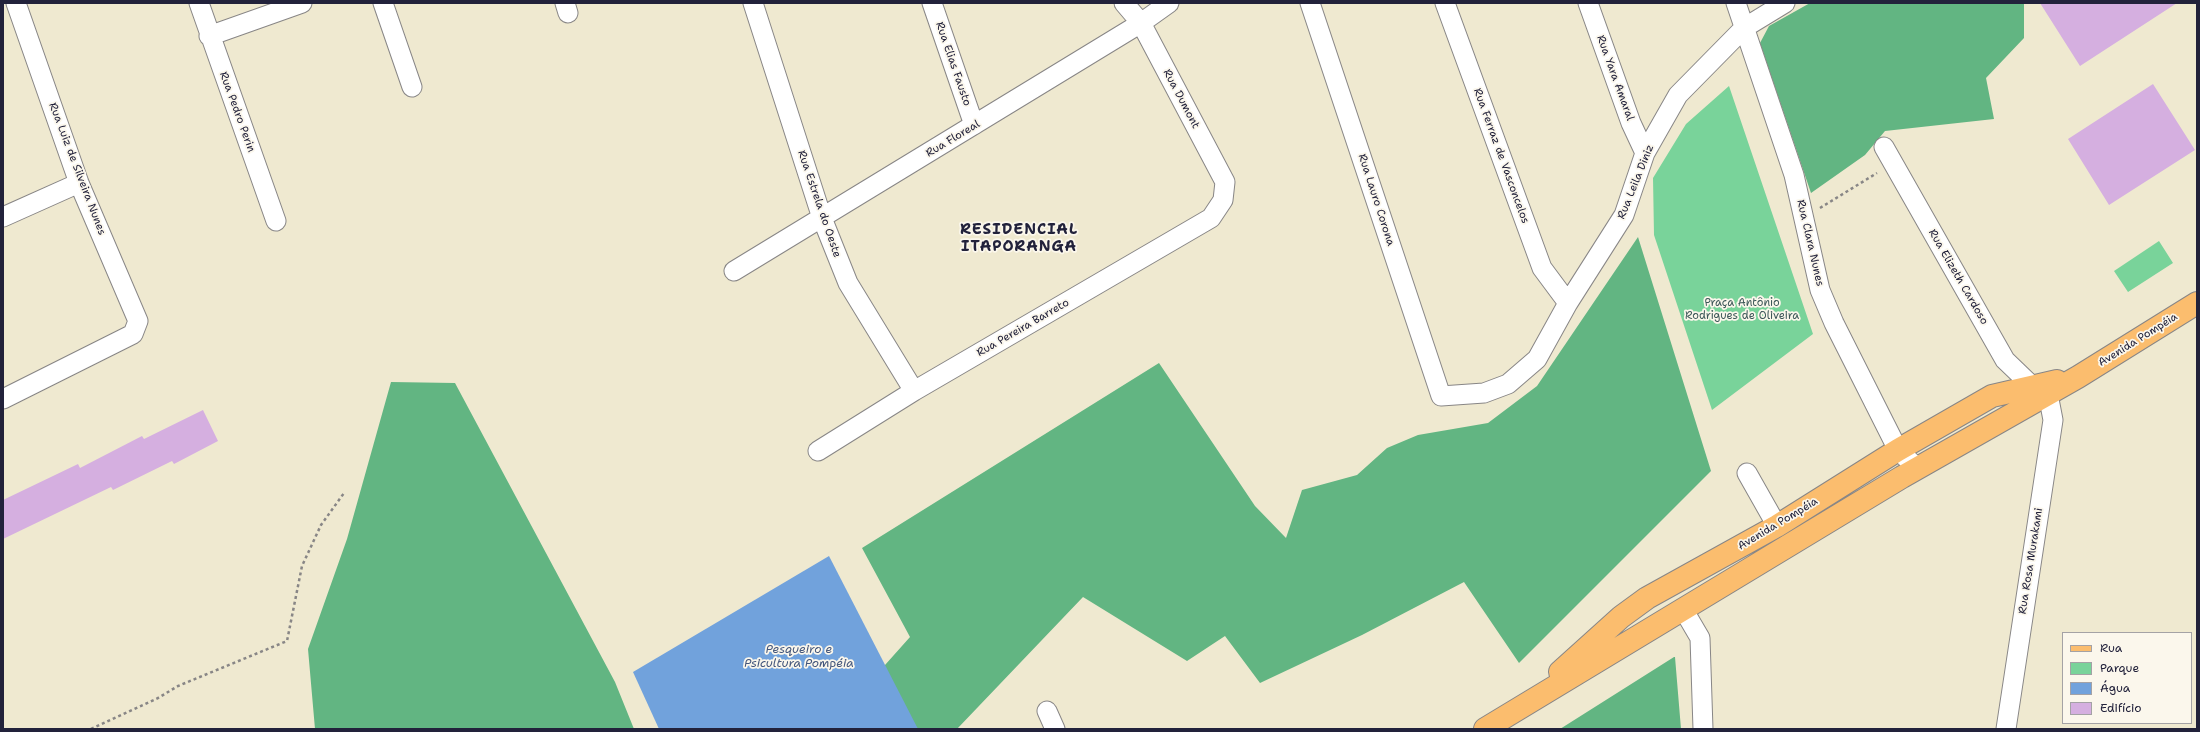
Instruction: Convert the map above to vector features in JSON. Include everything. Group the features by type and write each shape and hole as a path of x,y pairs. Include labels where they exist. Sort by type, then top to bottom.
{"main road":[{"name":"Avenida Pompéia","path":"1504,717 1552,680 1621,617 1647,598 1774,528 1898,450 1992,396 2040,390 2078,377 2197,303"},
{"name":"Avenida Pompéia","path":"1486,729 1917,468 2040,390"},
{"path":"1621,617 1640,606 1651,603 1673,604 1684,609 1685,597 1690,587 1774,528"}],"street":[{"name":"Rua Luiz de Silveira Nunes","path":"3,399 133,334 138,321 79,183 16,3"},
{"name":"Rua Pedro Perin","path":"199,3 209,36 276,221"},
{"path":"209,36 302,3"},
{"path":"383,3 412,87"},
{"name":"Rua Estrela do Oeste","path":"753,3 822,218 848,283 914,391"},
{"name":"Rua Elias Fausto","path":"932,3 974,125"},
{"name":"Rua Dumont","path":"1124,3 1141,23 1225,182 1223,200"},
{"name":"Rua Floreal","path":"734,271 1141,23 1169,3"},
{"name":"Rua Lauro Corona","path":"1310,3 1441,396"},
{"name":"Rua Ferraz de Vasconcelos","path":"1445,3 1542,268 1568,303"},
{"name":"Rua Yara Amaral","path":"1588,3 1631,123 1645,153"},
{"name":"Rua Clara Nunes","path":"1736,3 1794,175 1820,290 1834,323 1898,450 1917,468"},
{"name":"Rua Leila Diniz","path":"1441,396 1484,393 1508,384 1537,359 1568,303 1624,215 1645,153 1678,96 1744,28 1785,3"},
{"name":"Rua Elizeth Cardoso","path":"1884,147 2005,360 2040,390"},
{"path":"3,217 79,183"},
{"name":"Rua Pereira Barreto","path":"818,451 914,391 1211,218 1223,200"},
{"name":"Rua Rosa Murakami","path":"2006,729 2053,420 2040,390"},
{"path":"1747,474 1774,528"},
{"path":"1684,609 1700,638 1703,729"},
{"path":"1047,711 1055,729"}],"path":[{"path":"1804,217 1893,164"},
{"path":"91,729 158,698 178,686 287,641 302,566 321,525 344,492"}],"green space":[{"path":"1810,3 2024,3 2024,38 1986,78 1994,119 1885,131 1865,155 1811,193 1760,43 1769,26"},
{"name":"Praça Antônio Rodrigues de Oliveira","path":"1729,86 1813,334 1712,410 1654,235 1653,178 1686,124"},
{"path":"1638,237 1711,471 1519,663 1464,582 1362,635 1260,683 1225,636 1187,661 1083,597 957,729 845,729 835,721 910,637 862,548 1159,363 1255,506 1286,538 1302,490 1357,475 1387,448 1418,435 1488,423 1537,386"},
{"path":"2159,241 2173,263 2128,292 2114,271"},
{"path":"391,382 455,383 615,682 634,729 315,729 308,649 347,539"},
{"path":"1674,657 1681,729 1560,729"}],"water":[{"name":"Pesqueiro e Psicultura Pompéia","path":"829,556 918,729 659,729 633,672"}],"building":[{"path":"2040,3 2177,3 2080,66"},
{"path":"2153,84 2195,150 2109,205 2068,139"},
{"path":"203,410 218,441 174,464 172,461 113,490 111,487 3,539 3,500 78,464 80,468 142,436 144,439"}],"district":[{"name":"RESIDENCIAL ITAPORANGA","path":"1019,238"}]}
